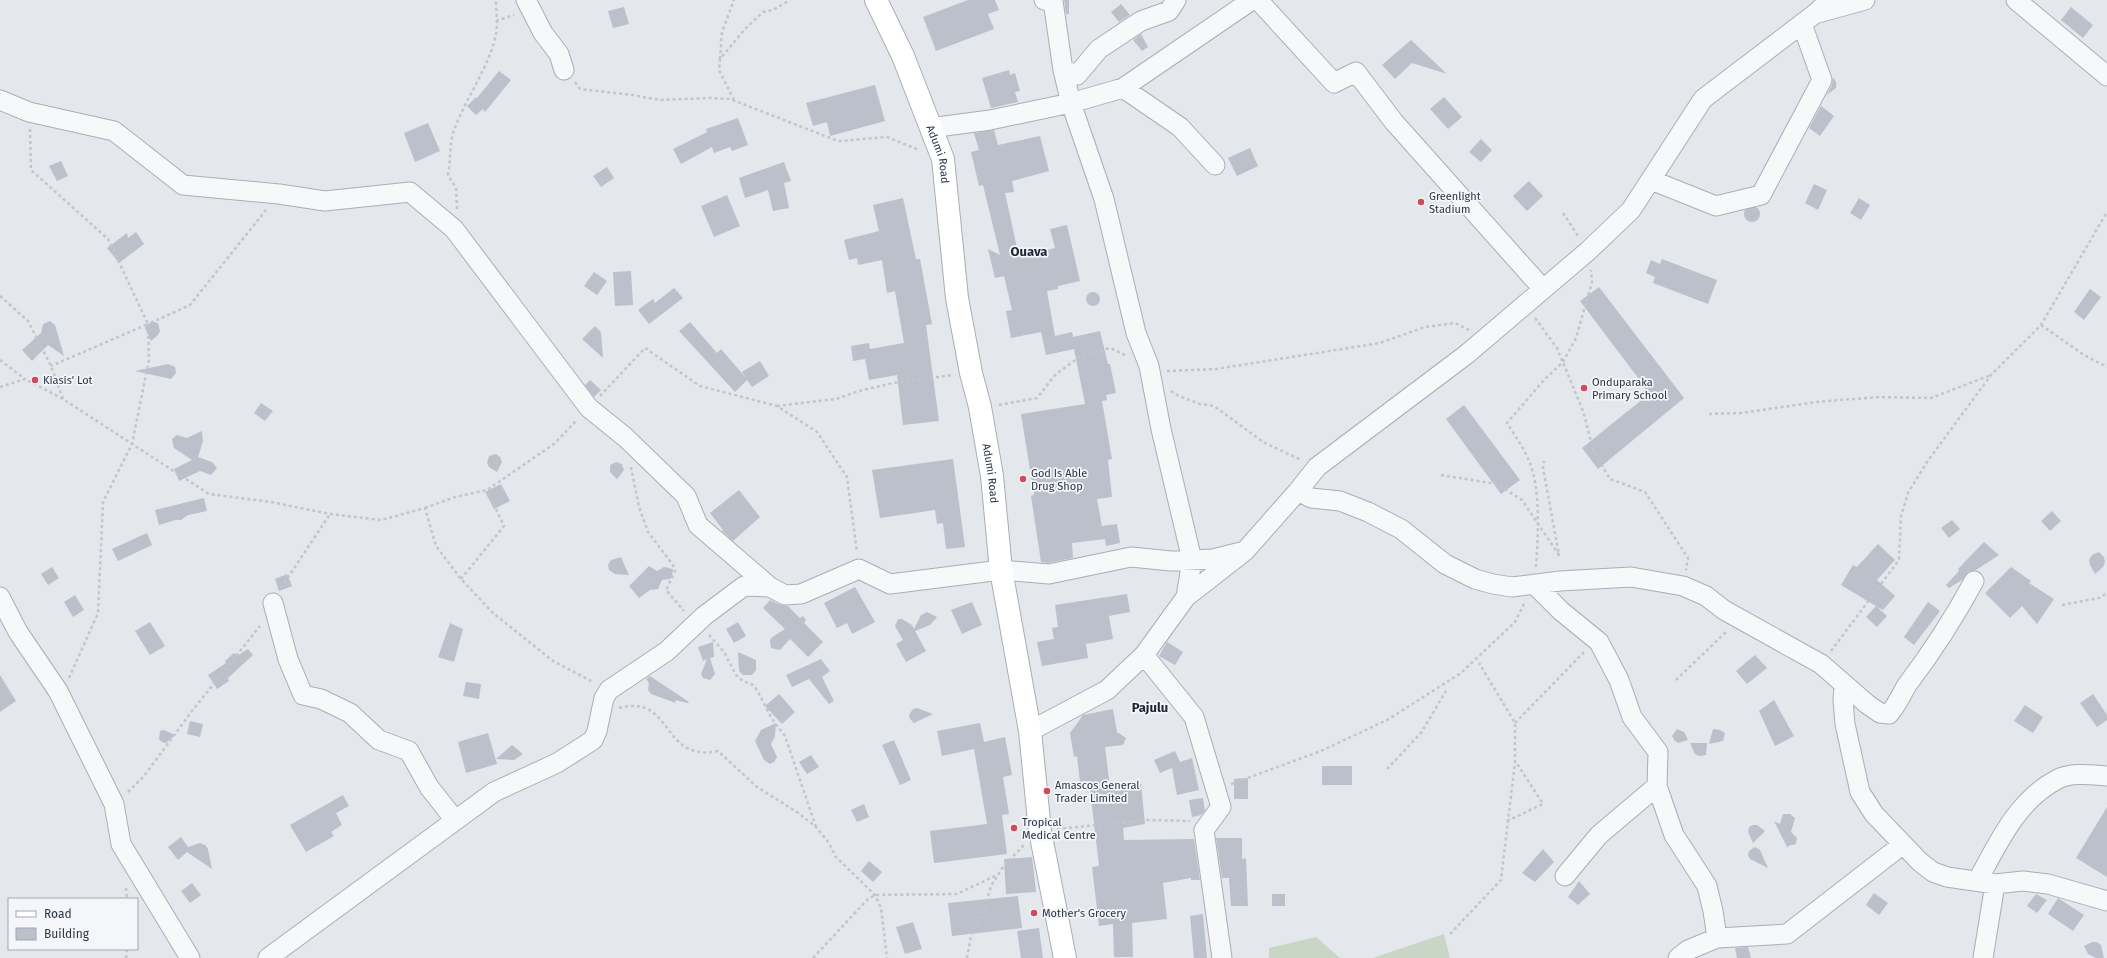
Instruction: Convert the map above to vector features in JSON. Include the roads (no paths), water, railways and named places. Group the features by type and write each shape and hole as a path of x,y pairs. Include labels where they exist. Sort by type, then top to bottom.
{"main road":[{"name":"Adumi Road","path":"876,0 903,56 943,159 956,298 971,374 980,407 992,476 1001,570 1030,731 1040,831 1065,958"}],"street":[{"path":"526,0 543,33 559,54 564,70"},
{"path":"1044,0 1053,1 1063,70 1071,103 1104,199 1136,333 1148,366 1160,429 1192,560 1186,597"},
{"path":"1063,70 1077,75 1099,49 1141,21 1169,11 1176,0"},
{"path":"930,128 990,120 1071,103 1123,88 1252,0"},
{"path":"1258,0 1334,83 1356,72 1394,122 1543,289"},
{"path":"1030,731 1107,690 1144,655 1186,597 1245,551 1317,467 1467,354 1588,251 1631,210 1703,99 1809,18 1830,0"},
{"path":"1809,18 1865,0"},
{"path":"2016,0 2107,76"},
{"path":"1651,180 1716,206 1761,195 1822,80 1809,18"},
{"path":"1123,88 1180,127 1215,165"},
{"path":"0,100 29,112 114,131 183,185 279,194 325,201 410,192 454,229 589,408 625,438 686,496 698,525 770,587 785,595 801,594 859,569 890,584 1001,570 1049,574 1131,557 1156,560 1192,560 1214,558 1245,551"},
{"path":"1298,491 1311,498 1340,501 1368,512 1401,529 1444,564 1475,579 1512,587 1560,581 1631,577 1683,586 1706,596 1724,610 1821,664 1844,686 1880,713 1889,714 1944,634 1974,582"},
{"path":"1534,584 1561,611 1596,640 1619,680 1632,717 1658,752 1658,786 1674,835 1707,886 1717,938"},
{"path":"268,958 494,792 557,763 593,740 597,731 604,698 609,690 667,651 696,624 744,586 770,587"},
{"path":"0,597 18,632 58,691 114,804 121,844 190,958"},
{"path":"273,603 288,659 303,696 321,699 350,713 379,740 409,751 429,788 455,820"},
{"path":"1144,655 1194,717 1221,807 1204,830 1222,958"},
{"path":"1844,686 1842,700 1845,724 1860,792 1874,814 1902,845 1933,872 1947,877 1986,882 2023,881 2048,884 2107,901"},
{"path":"1983,958 1986,882 2017,814 2032,797 2059,779 2070,776 2107,776"},
{"path":"1565,876 1600,835 1658,786"},
{"path":"1678,958 1688,950 1717,938 1787,934 1902,845"}],"place":[{"name":"Greenlight Stadium","path":"1421,202"},
{"name":"Kiasis' Lot","path":"35,380"},
{"name":"Onduparaka Primary School","path":"1584,388"},
{"name":"God Is Able Drug Shop","path":"1023,479"},
{"name":"Amascos General Trader Limited","path":"1047,791"},
{"name":"Tropical Medical Centre","path":"1014,828"},
{"name":"Mother's Grocery","path":"1034,913"}],"district":[{"name":"Ouava","path":"1029,251"},
{"name":"Pajulu","path":"1150,707"}]}
